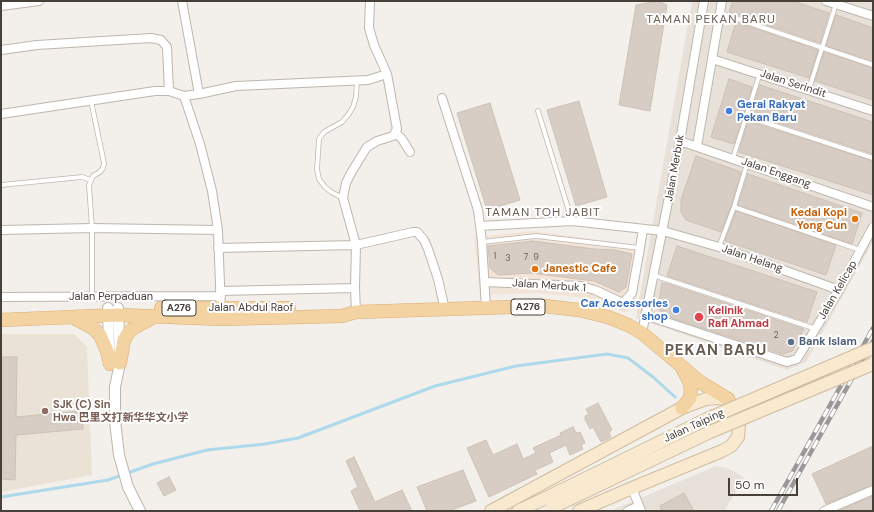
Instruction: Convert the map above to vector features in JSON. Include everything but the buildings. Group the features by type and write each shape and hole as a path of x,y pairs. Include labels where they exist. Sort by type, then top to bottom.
{"main road":[{"name":"Jalan Abdul Raof","path":"1,313 113,312 156,317 221,304"},
{"name":"Jalan Abdul Raof","path":"1,320 72,317 113,312 221,304 343,308 356,312 544,306 579,310 608,317 628,325 642,334 700,382 728,399"},
{"path":"72,317 93,328 100,335 115,364"},
{"path":"115,364 128,333 135,326 156,317"},
{"name":"Jalan Taiping","path":"547,505 707,419 873,348"},
{"name":"Jalan Taiping","path":"518,511 547,505 710,432 873,364"},
{"path":"682,368 689,380 691,389 690,398 682,408"},
{"path":"491,511 682,408 706,399 728,399 736,415 739,426 738,436 731,446 579,511"}],"street":[{"path":"1,6 39,1"},
{"path":"182,1 199,94"},
{"path":"356,312 356,245 343,198 346,183 350,173 368,147 377,141 393,136 396,134 398,129 387,74 374,45 369,28 370,1"},
{"name":"Jalan Merbuk","path":"642,334 680,141 704,1"},
{"path":"697,146 722,1"},
{"path":"826,1 873,16"},
{"path":"1,50 37,45 151,38 162,40 167,46 169,91"},
{"name":"Jalan Serindit","path":"712,59 873,110"},
{"path":"1,114 155,91 169,91 184,96 236,86 368,80 387,74"},
{"path":"184,96 200,144 212,191 218,230 221,304"},
{"path":"442,98 478,210 482,242 486,308"},
{"path":"396,134 402,139 410,152"},
{"name":"Jalan Enggang","path":"680,141 873,207"},
{"name":"Jalan Helang","path":"480,226 572,221 663,231 719,247 840,290"},
{"name":"Jalan Kelicap","path":"645,315 787,362 797,359 840,290 873,227"},
{"path":"1,230 92,228 218,230"},
{"path":"640,248 642,229"},
{"path":"218,248 356,245 417,232 421,235 428,249 438,279 445,310"},
{"name":"Jalan Merbuk 1","path":"485,282 581,286 596,290 623,303 632,293 640,248"},
{"name":"Jalan Perpaduan","path":"1,297 92,297 221,304 355,288"},
{"path":"113,312 115,421 119,455 128,487 140,511"},
{"path":"628,511 640,509 632,488"},
{"path":"824,511 873,490"}],"lane":[{"path":"809,89 836,4"},
{"path":"720,13 873,65"},
{"path":"733,158 760,73"},
{"path":"343,198 331,192 319,179 317,169 319,139 324,132 342,122 348,115 353,107 356,97 357,80"},
{"path":"91,100 104,163 103,168 100,172 93,176 89,185 92,228 92,297"},
{"path":"538,111 572,221"},
{"path":"746,116 873,158"},
{"path":"719,247 734,207 747,164"},
{"path":"1,186 82,178 91,180"},
{"path":"734,207 861,250"},
{"path":"482,242 536,236 640,248"},
{"path":"653,275 816,329"}],"shaded area":[{"path":"692,1 873,1 873,242 806,362 787,370 636,318"},
{"path":"532,231 644,246 635,301 626,313 594,299 540,293 480,295 474,237"},
{"name":"SJK (C) Sin Hwa 巴里文打新华华文小学","path":"1,334 74,334 87,347 92,475 1,492"},
{"path":"716,466 727,468 744,478 724,511 610,511"}],"waterway":[{"path":"1,497 108,480 153,464 207,450 265,444 298,438 435,386 516,366 607,354 628,358 653,377 675,397"}],"railway":[{"path":"771,511 873,328"},
{"path":"778,511 873,341"}],"place":[{"name":"Gerai Rakyat Pekan Baru","path":"729,111"},
{"name":"Kedai Kopi Yong Cun","path":"855,219"},
{"name":"Janestic Cafe","path":"535,269"},
{"name":"Car Accessories shop","path":"676,310"},
{"name":"Kelinik Rafi Ahmad","path":"699,317"},
{"name":"Bank Islam","path":"791,342"},
{"name":"SJK (C) Sin Hwa 巴里文打新华华文小学","path":"45,411"}],"district":[{"name":"TAMAN PEKAN BARU","path":"711,20"},
{"name":"TAMAN TOH JABIT","path":"543,213"},
{"name":"PEKAN BARU","path":"716,351"}]}
